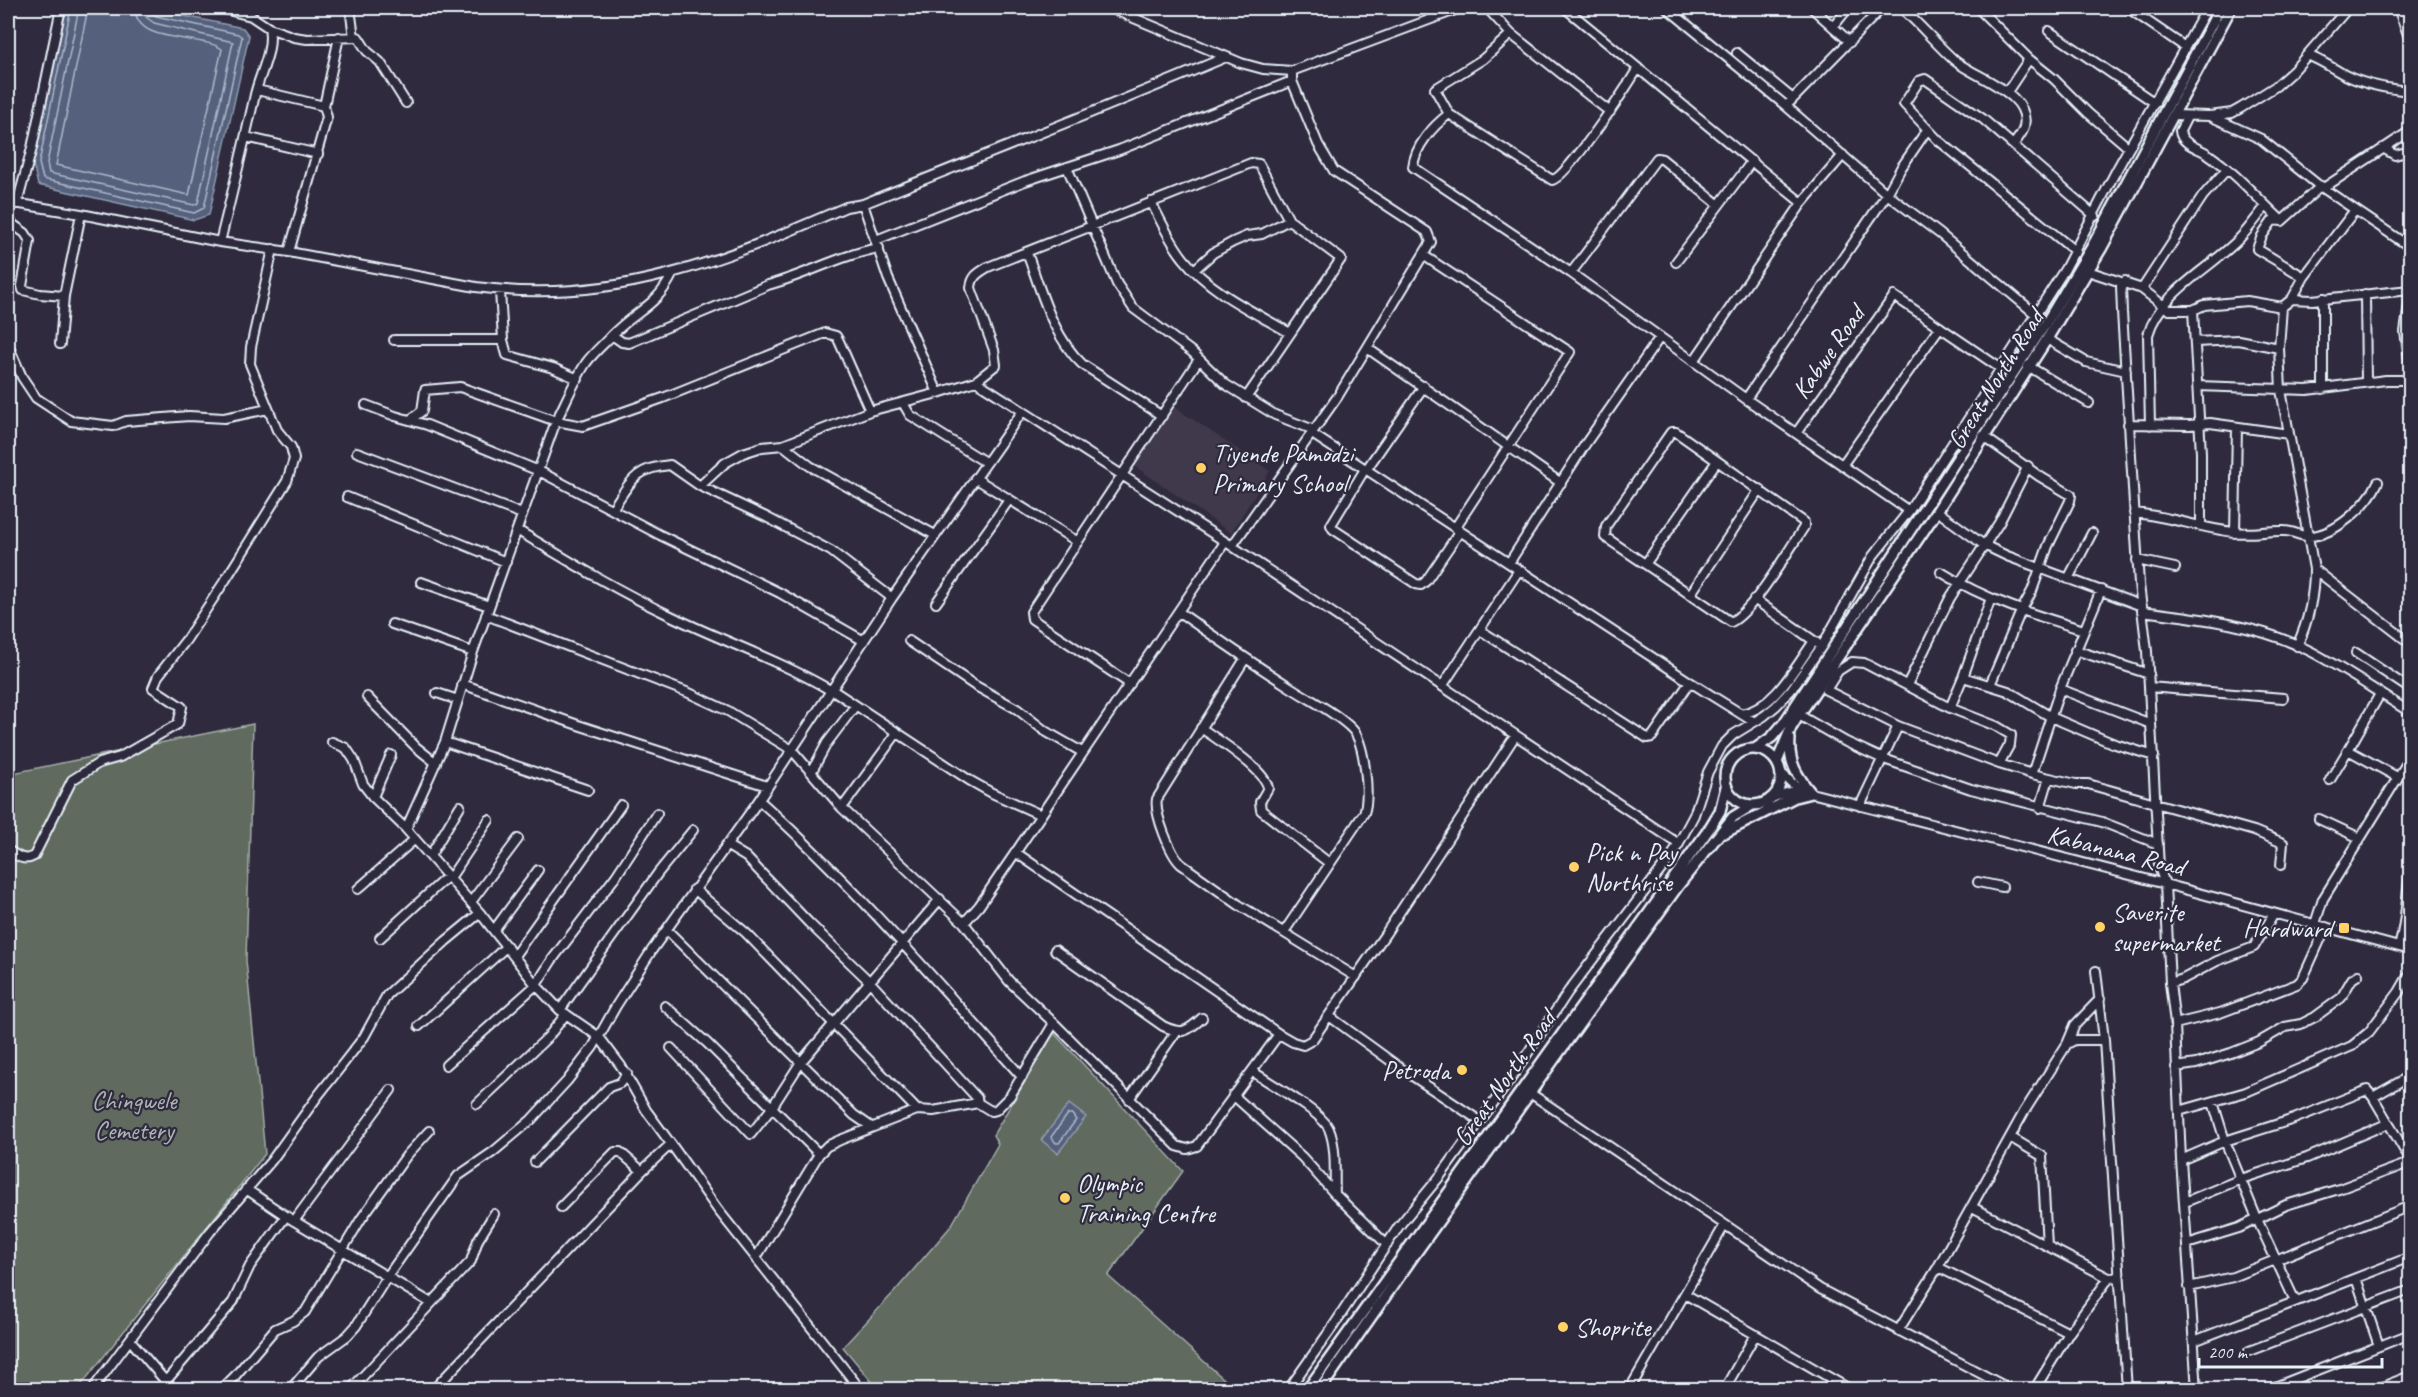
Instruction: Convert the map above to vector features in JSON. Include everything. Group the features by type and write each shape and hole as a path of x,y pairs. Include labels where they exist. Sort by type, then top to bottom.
{"main road":[{"name":"Great North Road","path":"1755,749 1772,737 1784,723 2046,323 2093,245 2220,8"},
{"name":"Great North Road","path":"1779,767 1791,728 1798,715 1937,511 2088,271 2231,8"},
{"path":"1719,835 1808,792 1796,775 1789,752 1791,728"},
{"path":"1755,749 1766,752 1779,767 1779,786 1771,798 1751,806 1734,799 1726,787 1725,774 1729,762 1742,751 1755,749"},
{"name":"Great North Road","path":"1320,1389 1709,829 1720,811 1726,787"},
{"name":"Great North Road","path":"1307,1389 1484,1142 1526,1091 1678,886 1733,817 1751,806"}],"street":[{"path":"17,204 37,126 61,8"},
{"path":"220,8 251,16 269,28 307,39 358,37 367,51 380,62 406,103"},
{"path":"251,16 255,8"},
{"path":"350,8 354,37"},
{"path":"1110,8 1257,68 1292,71 1461,8"},
{"path":"1487,8 1511,34 1610,112"},
{"path":"1565,8 1802,203"},
{"path":"1667,8 1843,154 1887,194 1940,234 2046,323"},
{"path":"1812,8 1850,42"},
{"path":"1833,27 1848,8"},
{"path":"1786,106 1882,8"},
{"path":"1901,8 1955,61 2007,92 2022,109 2023,132 2013,145"},
{"path":"1978,8 2030,59 2129,148"},
{"path":"2128,8 2185,47"},
{"path":"1288,1389 1399,1226 1472,1132 1510,1080 1568,992 1679,844 1694,815 1708,772 1719,752 1732,735 1764,716 1791,690 1822,646 1873,556 1909,511 2076,252 2129,148 2207,8"},
{"path":"2173,115 2210,116 2232,113 2241,108 2276,86 2348,8"},
{"path":"2398,8 2410,40"},
{"path":"220,242 269,44 269,28"},
{"path":"8,29 8,41"},
{"path":"2049,31 2155,103"},
{"path":"1511,34 1483,59 1435,89 1449,114 1556,180 1610,112 1638,68"},
{"path":"289,252 327,117 324,106 339,37"},
{"path":"1737,52 1793,99"},
{"path":"2307,55 2321,60 2348,76 2375,85 2410,91"},
{"path":"8,202 220,242 273,249 417,278 500,291 542,293 592,289 687,270 747,249 846,207 863,204 1018,141 1103,110 1226,57"},
{"path":"2007,92 2030,59"},
{"path":"1746,73 1752,64"},
{"path":"1232,546 1338,396 1431,242 1427,232 1334,171 1318,144 1292,81 1292,71"},
{"path":"2076,252 1927,130 1904,104 1919,81 1923,78 1937,86 1983,119 2095,216"},
{"path":"612,335 622,342 632,342 768,285 792,278 877,244 1025,181 1119,150 1292,81"},
{"path":"257,90 324,106"},
{"path":"1449,114 1430,131 1421,145 1413,167 1571,273 1746,399 1909,511"},
{"path":"2210,116 2261,139 2323,187 2410,247"},
{"path":"2187,117 2180,131 2181,137 2228,169 2282,220"},
{"path":"1746,399 1887,194 1900,168 1927,130"},
{"path":"2304,277 2257,249 2269,224 2272,220 2282,220 2323,187 2410,131"},
{"path":"246,137 318,154"},
{"path":"2383,148 2395,155 2410,151"},
{"path":"1694,361 1802,203 1843,154"},
{"path":"1571,273 1659,157 1719,205"},
{"path":"1676,262 1752,161"},
{"path":"700,486 725,463 743,453 762,447 783,445 870,411 976,381 997,363 971,288 976,274 988,267 1151,202 1256,163 1262,168 1289,220 1319,244 1338,254 1341,259 1246,398"},
{"path":"1067,167 1117,284 1127,301 1199,359 1225,384 1275,415 1313,432 1509,564 1754,722"},
{"path":"2142,289 2203,196 2228,169"},
{"path":"1151,202 1174,245 1194,270 1261,317 1290,333"},
{"path":"863,204 888,279 938,393"},
{"path":"2150,425 2148,335 2151,324 2164,306 2239,239 2266,206"},
{"path":"2297,646 2310,613 2314,594 2314,569 2281,390 2278,348 2282,307 2292,299 2304,277 2355,210"},
{"path":"60,344 64,296 81,214"},
{"path":"8,220 25,233 30,241 23,290 64,296"},
{"path":"1194,270 1213,253 1233,242 1247,236 1262,234 1289,220"},
{"path":"8,850 23,859 28,860 34,856 72,780 99,763 120,757 178,724 182,707 153,688 158,676 186,640 287,480 294,459 291,447 276,430 250,360 273,249"},
{"path":"1027,253 1059,336 1074,357 1162,416"},
{"path":"1423,255 1570,352 1507,444 1426,581 1421,585 1416,584 1333,529 1331,525 1365,469 1424,386"},
{"path":"2088,271 2125,281 2142,289 2169,310 2179,312 2193,310 2204,305 2237,302 2256,302 2282,307"},
{"path":"406,829 445,742 473,652 556,421 587,362 612,335 664,292 673,273"},
{"path":"2125,281 2121,286 2128,424 2137,560 2149,674 2159,867 2165,884 2197,1389"},
{"path":"2292,299 2410,290"},
{"path":"500,291 503,340 507,355 553,368 578,379"},
{"path":"2365,294 2366,382"},
{"name":"Kabwe Road","path":"1797,432 1894,296 1940,327"},
{"path":"2410,297 2405,332 2410,366"},
{"path":"2323,298 2323,389"},
{"path":"2193,310 2198,386 2201,525"},
{"path":"1843,464 1940,327 2000,368"},
{"path":"410,420 422,411 425,390 460,387 579,427 663,398 825,333 836,336 870,411"},
{"path":"1509,564 1660,337"},
{"path":"2047,339 2086,362 2126,371"},
{"path":"394,340 503,340"},
{"path":"2195,342 2238,340 2278,348"},
{"path":"8,345 22,377 36,398 71,421 113,426 126,421 189,416 224,418 268,409"},
{"path":"1367,348 1561,483"},
{"path":"1130,684 1030,615 1199,359"},
{"path":"2028,366 2089,404"},
{"path":"2198,386 2239,386 2281,390 2323,389 2344,384 2396,379 2410,380"},
{"path":"976,381 1232,546 1679,844"},
{"path":"903,403 910,415 985,462"},
{"path":"366,405 456,436 539,471 613,508 660,535 780,593 864,641"},
{"path":"290,1389 318,1357 347,1336 356,1326 387,1277 458,1176 493,1152 531,1120 567,1081 599,1036 616,1006 694,889 759,800 892,598 1022,412"},
{"path":"2128,424 2199,424 2289,434"},
{"path":"2235,533 2237,427"},
{"path":"1671,432 1676,432 1717,461 1803,519 1804,525 1754,598 1731,622 1605,537 1606,526 1671,432"},
{"path":"1983,436 2071,495 1990,685"},
{"path":"783,445 810,466 935,535"},
{"path":"357,452 522,514"},
{"path":"1646,564 1717,461"},
{"path":"613,508 635,476 651,468 670,465 700,486 831,550 892,598"},
{"path":"1906,685 1960,584 1999,523 2028,466"},
{"path":"975,478 1078,542"},
{"path":"2134,513 2158,515 2235,533 2286,531 2308,536 2332,529 2348,519 2370,497 2378,482"},
{"path":"1690,595 1760,489"},
{"path":"347,497 506,562"},
{"path":"936,603 1009,500"},
{"path":"1937,511 1984,545 2142,608 2222,622 2311,651 2410,712"},
{"path":"517,530 613,588 804,675 831,690 983,789 1041,815"},
{"path":"2068,579 2092,533"},
{"path":"964,923 1041,815 1225,542"},
{"path":"2137,560 2175,568"},
{"path":"2314,569 2410,643"},
{"path":"1443,686 1519,570"},
{"path":"1941,572 1960,584 2021,611 2084,630"},
{"path":"421,582 489,606"},
{"path":"2032,774 2074,650 2101,590"},
{"path":"1754,598 1822,646"},
{"path":"1950,708 1991,598"},
{"path":"1179,612 1245,659 1337,717 1359,738 1366,808 1284,932"},
{"path":"486,615 689,693 728,711 792,750 842,808 964,923 1009,981 1054,1023 1171,1142 1181,1148 1197,1146 1279,1034"},
{"path":"392,624 473,652"},
{"path":"1480,630 1647,738 1652,737 1690,682"},
{"path":"909,641 974,685 1017,710 1045,731 1082,752"},
{"path":"1741,714 1758,707 1780,688 1814,641"},
{"path":"2074,650 2149,674"},
{"path":"2356,654 2410,689"},
{"path":"1245,659 1157,799 1156,806 1164,833 1176,860 1181,864 1239,905 1356,977"},
{"path":"1999,764 2010,744 2011,735 1996,726 1950,708 1864,663 1852,662 1838,671 1826,690 1898,726 1999,764 2049,778 2076,784 2088,784 2254,831 2283,843 2281,865"},
{"path":"1963,677 2019,696 2051,717 2112,743 2154,756"},
{"path":"462,684 578,725 767,786"},
{"path":"2149,687 2283,698"},
{"path":"2060,689 2151,724"},
{"path":"437,693 458,700"},
{"path":"2330,780 2380,694"},
{"path":"367,697 416,747 436,763"},
{"path":"812,771 827,743 855,706"},
{"path":"1798,715 1846,742 1881,758 1971,789 2102,822 2158,844"},
{"path":"1860,806 1898,726"},
{"path":"1201,728 1265,778 1268,788 1260,802 1261,810 1329,863"},
{"path":"842,808 897,733"},
{"path":"1015,852 1279,1034 1298,1044 1308,1043 1356,977 1515,736"},
{"path":"332,742 346,748 354,760 363,784 471,902 536,986 563,1012 599,1036 627,1074 646,1110 718,1210 861,1389"},
{"path":"445,742 588,790"},
{"path":"2348,750 2397,777"},
{"path":"374,797 391,755"},
{"path":"2315,924 2323,899 2397,777 2407,769 2410,758"},
{"path":"1779,767 1796,786 1808,792"},
{"path":"2040,808 2049,778"},
{"path":"1771,798 1782,793 1808,792"},
{"name":"Kabanana Road","path":"1808,792 2410,950"},
{"path":"759,800 799,836 902,943 1022,1077"},
{"path":"514,956 621,805"},
{"path":"430,856 460,806"},
{"path":"446,1065 536,986 565,943 616,876 657,813"},
{"path":"2319,819 2360,838"},
{"path":"380,938 449,877 489,820"},
{"path":"477,1104 548,1037 658,873 693,830"},
{"path":"358,889 415,839"},
{"path":"471,902 518,839"},
{"path":"726,845 746,857 870,982 976,1098 978,1103 991,1111 996,1110 1010,1096 1054,1023"},
{"path":"494,930 538,870"},
{"path":"2399,947 2405,927 2410,874"},
{"path":"1978,882 2002,887"},
{"path":"694,889 746,933 917,1110"},
{"path":"671,1048 752,1134 801,1062 940,899"},
{"path":"92,1389 131,1341 210,1232 272,1160 364,1037 387,995 446,940 480,913"},
{"path":"2170,983 2254,947 2274,914"},
{"path":"2175,1024 2220,1013 2296,984 2302,978 2326,927"},
{"path":"667,930 854,1115 870,1126"},
{"path":"419,1026 507,946"},
{"path":"1055,950 1162,1026 1176,1032 1190,1029 1202,1018"},
{"path":"2096,971 2104,1040 2127,1389"},
{"path":"2179,1111 2213,1102 2283,1077 2352,1046 2369,1032 2400,991 2410,973"},
{"path":"2176,1067 2196,1064 2231,1053 2259,1042 2285,1027 2301,1024 2341,998 2352,979 2358,975"},
{"path":"1898,1331 1938,1267 2010,1137 2067,1044 2075,1025 2100,999"},
{"path":"665,1006 707,1043 771,1109 819,1154"},
{"path":"1329,1016 1399,1067 1480,1121"},
{"path":"1129,1099 1176,1032"},
{"path":"2067,1044 2075,1040 2104,1040"},
{"path":"1252,1071 1317,1113 1329,1129 1333,1149 1335,1194"},
{"path":"536,1162 609,1087 620,1083 627,1074"},
{"path":"2373,1097 2410,1076"},
{"path":"1510,1080 1820,1289 2012,1389"},
{"path":"294,1221 391,1090"},
{"path":"2181,1160 2225,1141 2294,1119 2367,1090 2408,1149 2409,1158 2409,1163 2339,1189 2286,1205 2217,1236 2187,1244"},
{"path":"1233,1095 1302,1157 1335,1194 1387,1245"},
{"path":"2213,1102 2225,1141 2257,1219 2295,1301"},
{"path":"756,1257 819,1154 827,1146 870,1126 917,1110 933,1111 978,1103"},
{"path":"2185,1202 2241,1179 2307,1158 2389,1123"},
{"path":"220,1389 235,1376 275,1329 293,1322 305,1312 342,1249 407,1155 429,1131"},
{"path":"1472,1132 1484,1142"},
{"path":"2010,1137 2042,1156 2047,1246"},
{"path":"433,1389 642,1171 671,1144"},
{"path":"561,1207 615,1152 620,1152 642,1171"},
{"path":"246,1190 431,1303"},
{"path":"2189,1287 2233,1277 2410,1206"},
{"path":"1972,1207 2109,1278 2119,1277"},
{"path":"350,1389 471,1261 478,1240 494,1214"},
{"path":"166,1381 233,1302 250,1266 286,1216"},
{"path":"1629,1389 1724,1226"},
{"path":"2193,1341 2410,1257"},
{"path":"1938,1267 2070,1334"},
{"path":"2034,1389 2109,1278"},
{"path":"2356,1278 2379,1346"},
{"path":"2249,1351 2410,1290"},
{"path":"1685,1294 1851,1389"},
{"path":"2267,1389 2410,1334"},
{"path":"1724,1389 1755,1335"},
{"path":"131,1341 173,1389"},
{"path":"2374,1389 2397,1386 2410,1376"}],"shaded area":[{"name":"Tiyende Pamodzi Primary School","path":"1173,406 1270,471 1231,533 1133,465"}],"green space":[{"name":"Chingwele Cemetery","path":"253,724 246,960 265,1154 78,1389 8,1390 8,774"},
{"name":"Olympic Training Centre","path":"1054,1033 1183,1171 1108,1276 1235,1389 878,1389 843,1347 951,1226 998,1144 993,1135"}],"water":[{"path":"66,8 145,8 243,28 249,36 209,215 194,220 38,185 33,164"},
{"path":"1069,1104 1086,1117 1058,1153 1041,1140"}],"waterway":[{"path":"8,9 16,8"}],"place":[{"name":"Tiyende Pamodzi Primary School","path":"1201,468"},
{"name":"Pick n Pay Northrise","path":"1574,867"},
{"name":"Saverite supermarket","path":"2100,927"},
{"name":"Hardward","path":"2344,928"},
{"name":"Petroda","path":"1462,1070"},
{"name":"Olympic Training Centre","path":"1065,1198"},
{"name":"Shoprite","path":"1563,1327"}]}
